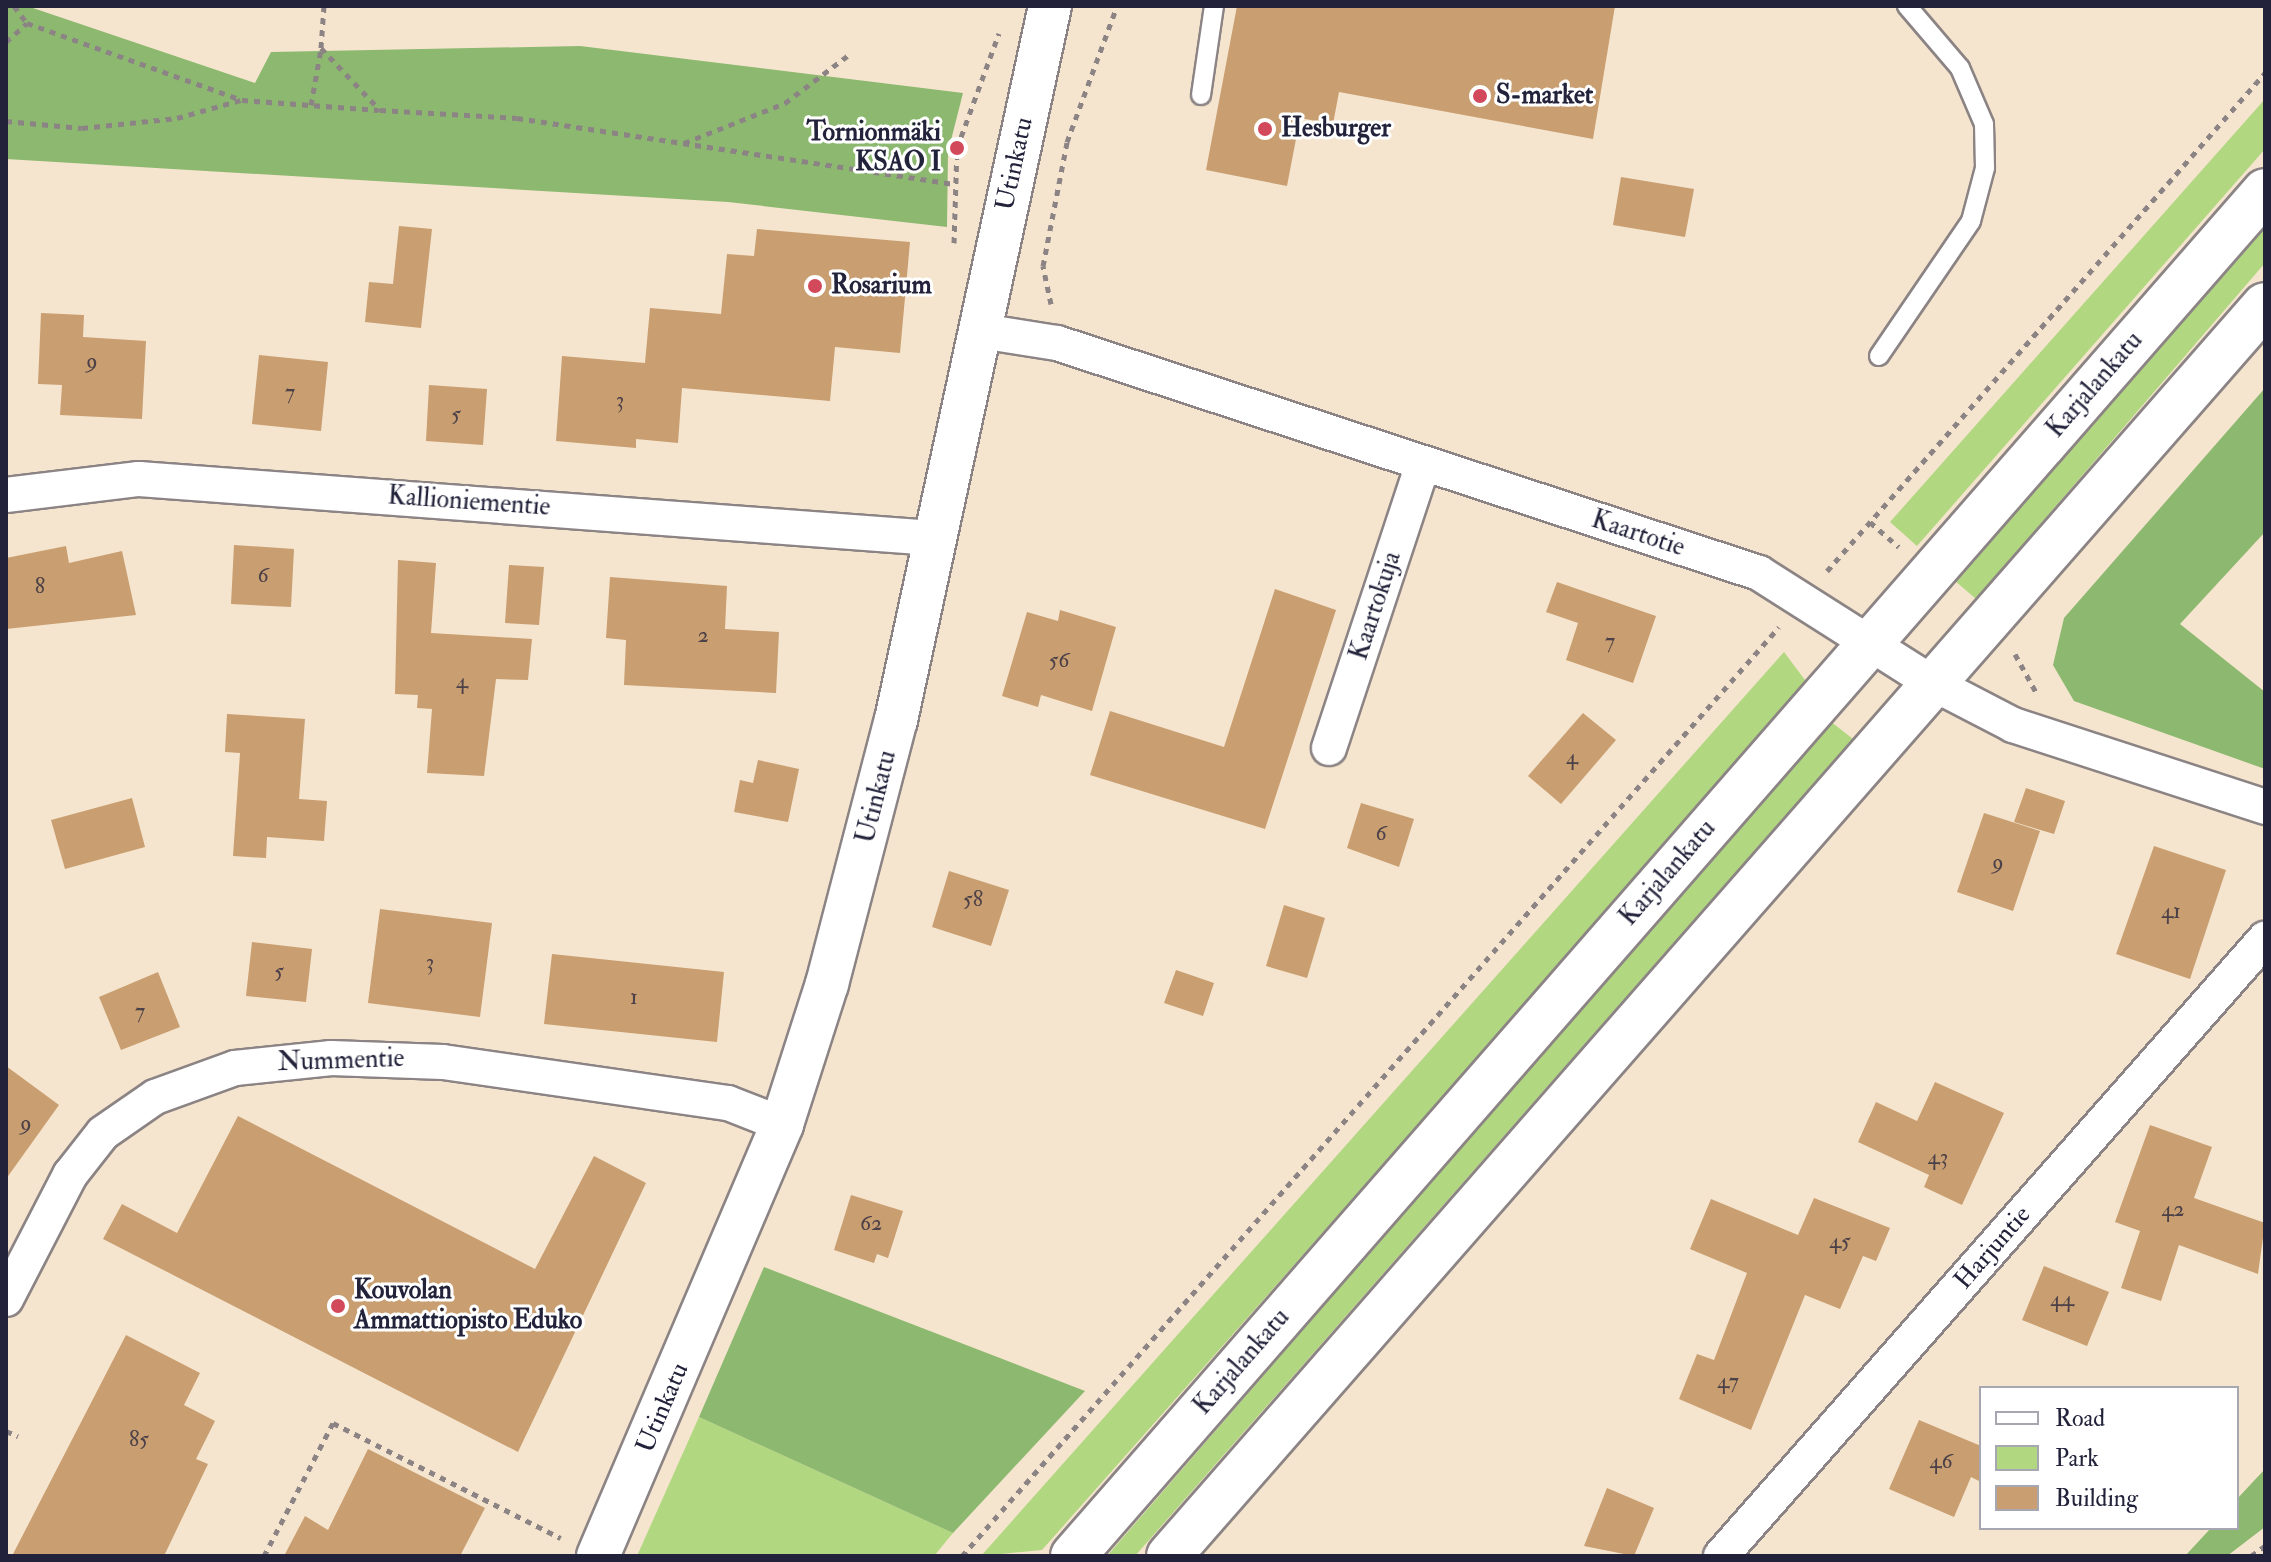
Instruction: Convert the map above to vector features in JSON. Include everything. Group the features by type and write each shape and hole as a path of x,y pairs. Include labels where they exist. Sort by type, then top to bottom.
{"main road":[{"name":"Karjalankatu","path":"1073,1556 2265,191"},
{"path":"1169,1556 2265,305"}],"street":[{"name":"Utinkatu","path":"582,1548 782,1124 860,869 981,331 1050,6"},
{"name":"Kaartotie","path":"981,331 1057,343 1759,573 1934,684 2044,735 2265,807"},
{"name":"Kaartokuja","path":"1329,748 1423,464"},
{"name":"Kallioniementie","path":"6,495 139,479 933,538"},
{"name":"Harjuntie","path":"1721,1556 2265,939"},
{"name":"Nummentie","path":"6,1299 70,1175 103,1133 155,1097 235,1068 331,1058 443,1062 728,1103 782,1124"}],"lane":[{"path":"1201,95 1214,6"},
{"path":"1879,356 1971,221 1985,168 1984,124 1960,68 1907,6"}],"path":[{"path":"14,6 27,23 242,100 517,118 954,184"},
{"path":"311,105 321,48 324,6"},
{"path":"1058,312 1043,286 1059,185 1087,81 1117,6"},
{"path":"954,249 954,184 971,98 1005,18"},
{"path":"6,42 27,23"},
{"path":"321,48 380,110"},
{"path":"683,143 785,103 851,53"},
{"path":"1810,568 1824,574 2265,73"},
{"path":"6,121 82,128 177,118 242,100"},
{"path":"1870,522 1912,559"},
{"path":"962,1556 1785,620"},
{"path":"2012,647 2038,695 2044,735"},
{"path":"264,1556 333,1423 582,1548"},
{"path":"6,1431 18,1436"},
{"path":"2251,1556 2265,1546"}],"green space":[{"path":"6,6 27,6 255,83 271,52 580,46 963,93 948,152 947,227 728,202 6,159"},
{"path":"2265,99 2265,149 1917,546 1890,522"},
{"path":"2265,227 2265,263 1976,599 1954,580"},
{"path":"2265,388 2265,532 2180,624 2265,692 2265,769 2074,701 2053,665 2064,618"},
{"path":"1784,652 1808,684 1042,1550 981,1556"},
{"path":"1830,721 1853,739 1135,1556 1107,1556"},
{"path":"764,1267 1085,1391 953,1533 699,1417"},
{"path":"699,1417 953,1533 934,1556 637,1556"},
{"path":"2265,1469 2265,1527 2227,1556 2185,1556 2209,1530 2239,1530 2239,1497"}],"building":[{"name":"S-market","path":"1237,6 1615,6 1593,139 1339,92 1333,124 1300,118 1287,186 1206,170"},
{"path":"1621,177 1694,189 1685,237 1613,225"},
{"path":"399,226 432,229 421,328 365,322 369,282 393,284"},
{"name":"Rosarium","path":"757,229 910,242 900,353 835,347 830,401 682,388 678,443 636,439 636,448 556,441 562,356 645,363 650,308 721,314 727,254 754,256"},
{"path":"41,313 84,315 83,337 146,341 142,419 60,415 62,385 38,384"},
{"path":"259,355 328,362 321,431 252,424"},
{"path":"429,385 487,389 483,445 426,441"},
{"path":"234,545 294,549 291,607 231,604"},
{"path":"66,546 69,563 122,551 136,615 6,629 6,558"},
{"path":"398,560 436,563 431,633 532,639 528,680 496,679 484,776 427,773 432,709 417,708 418,695 395,694"},
{"path":"509,565 544,567 539,625 505,623"},
{"path":"610,577 727,586 725,629 779,632 776,693 624,685 626,640 606,638"},
{"path":"1557,582 1656,616 1633,683 1566,660 1578,623 1546,612"},
{"path":"1275,589 1336,610 1265,829 1090,775 1110,711 1224,747"},
{"path":"1060,610 1116,627 1092,711 1041,695 1038,707 1002,696 1027,612 1058,621"},
{"path":"1583,713 1616,740 1561,804 1528,776"},
{"path":"227,714 305,719 299,799 327,801 324,841 267,837 266,858 233,856 240,753 225,752"},
{"path":"758,760 799,769 788,822 734,812 740,780 753,783"},
{"path":"2026,788 2065,801 2054,834 2014,822"},
{"path":"132,798 145,847 65,869 51,820"},
{"path":"1361,803 1414,819 1399,867 1347,848"},
{"path":"1984,813 2040,831 2013,911 1957,892"},
{"path":"2154,846 2226,870 2190,979 2116,954"},
{"path":"949,871 1009,890 991,946 932,927"},
{"path":"1284,905 1325,918 1307,978 1266,966"},
{"path":"380,909 492,923 480,1017 368,1003"},
{"path":"252,942 312,949 306,1002 246,996"},
{"path":"552,954 724,972 717,1042 544,1024"},
{"path":"1176,970 1214,983 1203,1016 1164,1003"},
{"path":"158,972 180,1027 121,1050 99,997"},
{"path":"6,1066 59,1105 6,1179"},
{"path":"1935,1082 2004,1113 1962,1205 1924,1187 1929,1175 1858,1142 1876,1102 1917,1121"},
{"path":"238,1116 535,1269 594,1156 646,1183 518,1452 103,1239 122,1204 177,1233"},
{"path":"2150,1125 2212,1147 2194,1198 2265,1223 2258,1274 2179,1245 2161,1301 2121,1288 2140,1231 2115,1222"},
{"path":"851,1195 903,1211 888,1258 877,1254 874,1263 834,1250"},
{"path":"1814,1198 1890,1228 1876,1261 1863,1256 1840,1309 1805,1295 1751,1430 1679,1399 1697,1354 1714,1360 1747,1273 1690,1249 1711,1199 1798,1235"},
{"path":"2044,1266 2109,1292 2087,1346 2022,1320"},
{"path":"126,1335 200,1373 184,1405 215,1421 196,1459 208,1464 164,1556 12,1556"},
{"path":"1919,1420 1979,1445 1979,1481 1971,1477 1954,1517 1889,1489"},
{"path":"368,1449 485,1508 460,1556 284,1556 305,1516 328,1530"},
{"path":"1607,1488 1654,1508 1634,1556 1584,1546"}],"place":[{"name":"S-market","path":"1480,96"},
{"name":"Hesburger","path":"1265,129"},
{"name":"Tornionmäki KSAO I","path":"957,148"},
{"name":"Rosarium","path":"815,286"},
{"name":"Kouvolan Ammattiopisto Eduko","path":"338,1306"}]}
